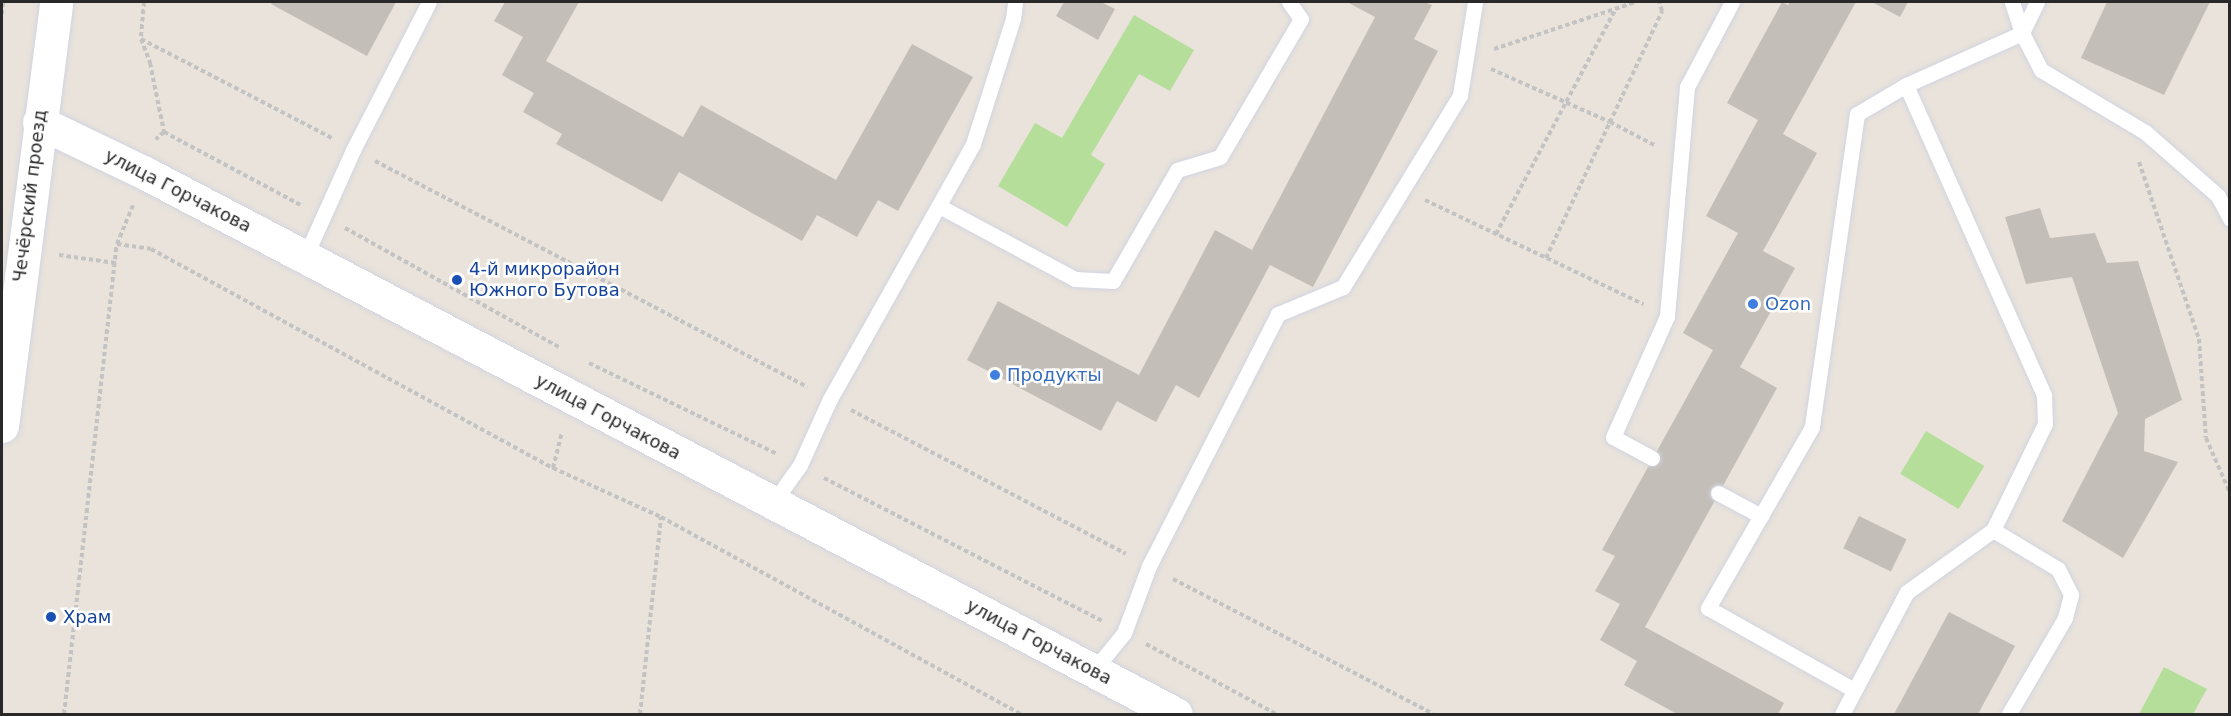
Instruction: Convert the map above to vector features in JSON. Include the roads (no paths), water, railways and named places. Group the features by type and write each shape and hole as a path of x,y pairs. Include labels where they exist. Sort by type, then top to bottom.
{"street":[{"name":"Чечёрский проезд","path":"2,426 56,2"},
{"name":"улица Горчакова","path":"39,122 145,173 1176,714"}],"lane":[{"path":"305,257 353,150 429,2"},
{"path":"772,503 800,465 830,399 973,144 1013,19 1015,2"},
{"path":"939,206 1075,279 1113,281 1177,170 1220,157 1301,19 1289,2"},
{"path":"1093,671 1124,633 1149,566 1278,314 1343,287 1460,95 1475,2"},
{"path":"1653,458 1613,437 1667,316 1687,87 1732,2"},
{"path":"2012,2 2022,33 2041,70 2145,132 2218,196 2229,219"},
{"path":"1854,690 1708,608 1812,427 1857,114 1906,85 2022,33 2037,2"},
{"path":"1842,714 1907,592 1993,530 2045,424 2044,395 1906,85"},
{"path":"1718,493 1761,516"},
{"path":"1993,530 2058,569 2071,595 2065,618 2009,714"}],"place":[{"name":"4-й микрорайон Южного Бутова","path":"457,280"},
{"name":"Ozon","path":"1753,304"},
{"name":"Продукты","path":"995,375"},
{"name":"Храм","path":"51,617"}]}
